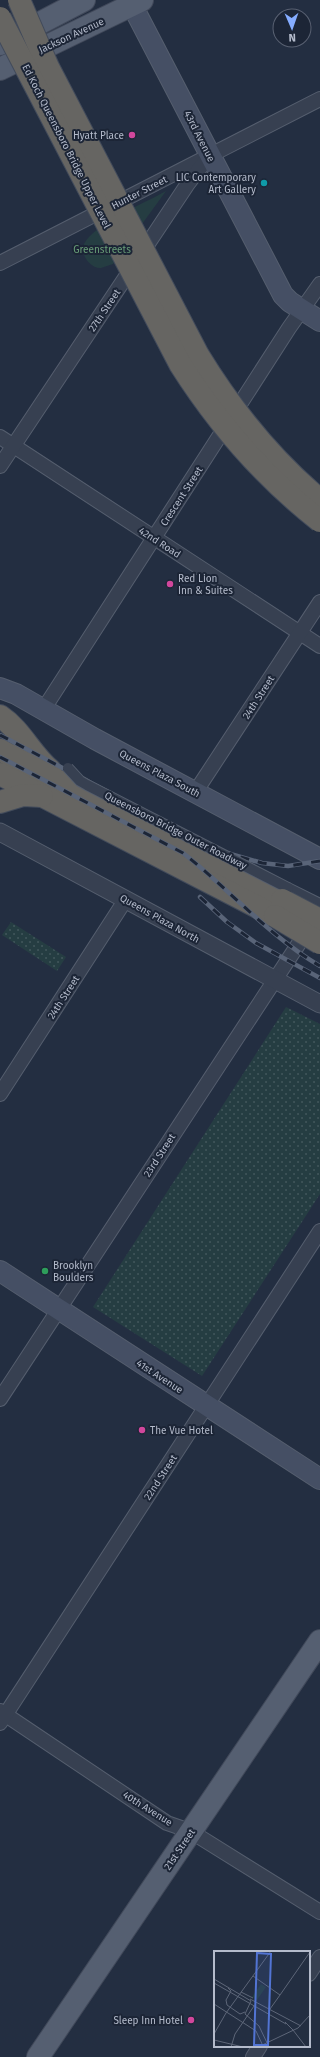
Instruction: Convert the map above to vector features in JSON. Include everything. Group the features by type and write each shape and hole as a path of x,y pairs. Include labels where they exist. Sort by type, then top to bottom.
{"highway":[{"name":"Ed Koch Queensboro Bridge Upper Level","path":"19,0 48,67 198,356 221,392 252,432 280,463 320,500"},
{"name":"Ed Koch Queensboro Bridge Upper Level","path":"0,18 183,369 212,411 256,463 289,495 320,521"},
{"path":"0,716 14,728 34,755 78,791"},
{"path":"0,750 320,920"},
{"path":"0,774 282,901 320,943"},
{"path":"0,802 23,795 46,796"}],"main road":[{"path":"3,35 84,0"},
{"name":"Jackson Avenue","path":"0,69 134,2"},
{"name":"43rd Avenue","path":"134,2 210,155 283,294 290,302 320,322"},
{"name":"Queens Plaza South","path":"0,688 196,791 320,859"},
{"name":"41st Avenue","path":"0,1271 320,1479"},
{"name":"21st Street","path":"38,2057 320,1641"}],"street":[{"name":"Hunter Street","path":"0,263 320,99"},
{"name":"27th Street","path":"0,466 187,185 210,155"},
{"name":"Crescent Street","path":"43,710 320,284"},
{"name":"42nd Road","path":"0,437 320,646"},
{"name":"24th Street","path":"196,791 320,602"},
{"name":"Queensboro Bridge Outer Roadway","path":"68,768 80,781 282,901 320,904"},
{"name":"Queens Plaza North","path":"0,832 320,1004"},
{"name":"24th Street","path":"0,1094 126,899"},
{"name":"23rd Street","path":"0,1399 274,979 320,912"},
{"name":"22nd Street","path":"2,1716 320,1231"},
{"name":"40th Avenue","path":"2,1716 167,1823 190,1831 320,1912"},
{"path":"310,1973 320,1958"},
{"path":"253,2057 259,2047"}],"green space":[{"name":"Greenstreets","path":"166,191 113,264 97,268 87,260 83,252 84,244 98,229 121,214"},
{"path":"11,922 66,957 57,971 2,935"},
{"path":"286,1007 320,1024 320,1194 202,1376 93,1307"}],"railway":[{"path":"0,735 220,851 262,863 288,866 320,861"},
{"path":"0,757 183,853 266,927 301,954 320,966"},
{"path":"200,897 227,922 256,943 320,978"}],"place":[{"name":"Hyatt Place","path":"132,135"},
{"name":"LIC Contemporary Art Gallery","path":"264,183"},
{"name":"Red Lion Inn & Suites","path":"170,584"},
{"name":"Brooklyn Boulders","path":"45,1271"},
{"name":"The Vue Hotel","path":"142,1430"},
{"name":"Sleep Inn Hotel","path":"191,2020"}]}
